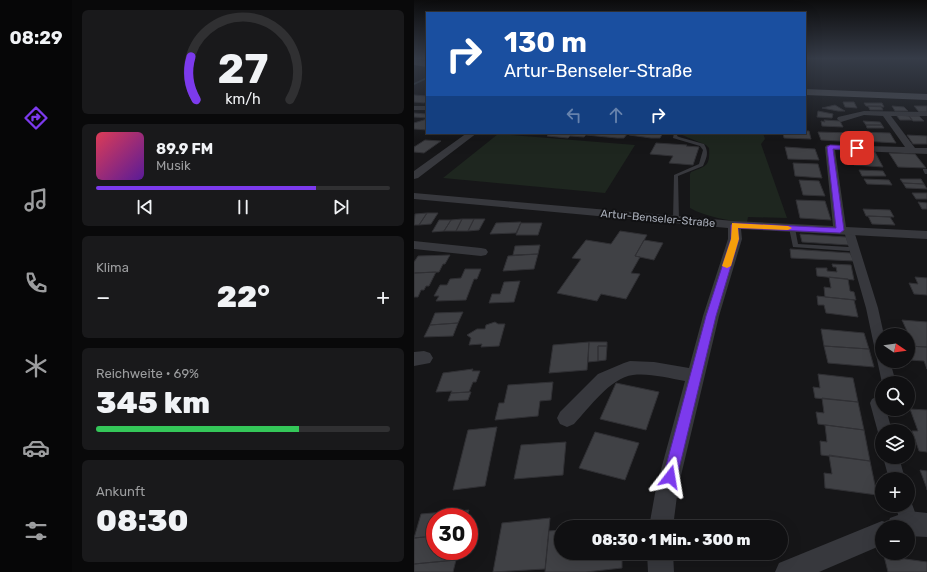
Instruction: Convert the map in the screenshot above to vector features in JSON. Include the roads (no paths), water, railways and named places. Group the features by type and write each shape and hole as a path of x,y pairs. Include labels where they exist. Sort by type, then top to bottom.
{"main road":[{"path":"806,92 927,97"}],"street":[{"path":"414,108 426,108"},
{"path":"841,119 864,113 927,114"},
{"path":"885,113 912,150"},
{"path":"414,176 472,134"},
{"path":"876,328 872,308 845,231 830,147 927,151"},
{"name":"Artur-Benseler-Straße","path":"414,196 734,225 927,235"},
{"path":"662,520 667,488 711,316 735,239 734,225"},
{"path":"414,245 481,252"},
{"path":"567,418 605,379 630,368 654,369 696,376"},
{"path":"788,572 875,536"},
{"path":"660,560 661,572"}],"lane":[{"path":"676,134 675,137 702,145 705,150 701,165 676,175 676,220"},
{"path":"792,228 795,246 848,249"}]}
